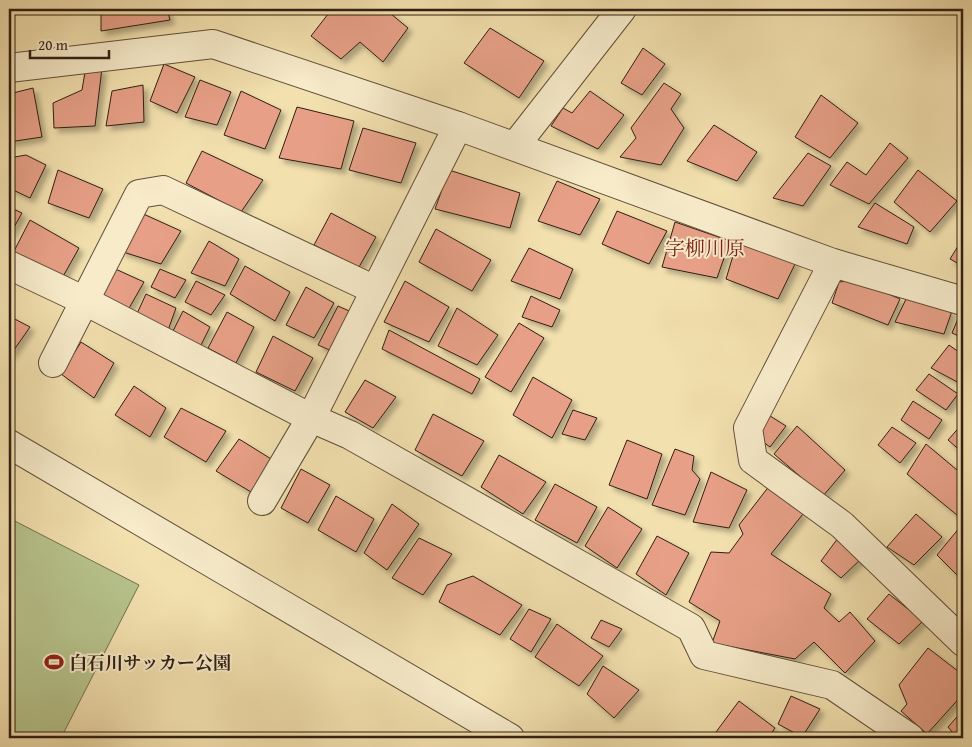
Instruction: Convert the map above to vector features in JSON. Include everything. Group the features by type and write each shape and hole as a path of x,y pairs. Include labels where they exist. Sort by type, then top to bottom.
{"street":[{"path":"515,146 622,9"},
{"path":"9,68 213,44 515,146 833,263 963,301"},
{"path":"262,501 311,418 458,126"},
{"path":"53,363 83,300 139,194 163,190 375,290"},
{"path":"833,263 748,428 753,460 842,525 963,642"},
{"path":"9,265 83,300 311,418 350,435 691,628 704,655 832,685 910,738"},
{"path":"9,444 510,738"}],"green space":[{"name":"白石川サッカー公園","path":"9,518 139,585 61,738 9,738"}],"building":[{"path":"101,9 167,9 170,20 101,31"},
{"path":"332,9 385,9 408,28 383,62 360,42 341,59 311,36"},
{"path":"490,28 544,61 519,98 464,63"},
{"path":"643,48 665,64 642,95 621,83"},
{"path":"164,64 195,77 177,113 150,101"},
{"path":"102,68 95,126 54,128 53,103 82,90 85,72"},
{"path":"200,80 231,92 217,125 185,117"},
{"path":"664,83 681,94 671,109 684,128 661,165 620,157 636,138 631,128"},
{"path":"143,85 144,122 106,126 112,91"},
{"path":"33,88 42,137 9,142 9,94"},
{"path":"241,91 281,110 265,149 224,135"},
{"path":"590,91 624,115 598,149 551,126 563,108 572,113"},
{"path":"821,95 858,123 830,158 795,137"},
{"path":"297,107 354,121 341,169 279,158"},
{"path":"714,125 757,152 737,181 687,161"},
{"path":"363,128 416,143 401,183 349,170"},
{"path":"890,143 908,158 869,204 830,185 847,162 866,175"},
{"path":"202,151 263,180 241,212 186,183"},
{"path":"808,153 831,166 803,206 773,198"},
{"path":"26,155 46,165 30,198 9,188 9,158"},
{"path":"58,170 103,189 89,218 48,203"},
{"path":"449,170 520,193 510,228 435,209"},
{"path":"918,170 957,201 930,232 894,202"},
{"path":"557,181 600,199 580,235 538,221"},
{"path":"875,203 914,227 907,244 858,227"},
{"path":"9,207 22,213 9,236"},
{"path":"617,211 667,231 649,264 602,244"},
{"path":"139,212 181,231 161,264 120,251"},
{"path":"331,213 376,237 359,267 314,245"},
{"path":"30,220 79,248 61,280 12,255"},
{"path":"675,222 730,241 717,278 662,267"},
{"path":"436,229 491,260 472,291 419,262"},
{"path":"963,238 963,266 950,259"},
{"path":"738,239 796,262 778,299 726,279"},
{"path":"209,241 239,259 225,286 191,273"},
{"path":"529,248 573,269 560,299 511,281"},
{"path":"245,266 290,292 275,321 230,294"},
{"path":"111,267 144,282 128,310 96,297"},
{"path":"160,269 186,280 175,298 151,287"},
{"path":"856,280 900,299 888,325 832,303 839,282"},
{"path":"196,281 225,295 211,315 185,302"},
{"path":"405,281 449,307 429,342 384,322"},
{"path":"306,287 334,303 314,338 286,325"},
{"path":"146,294 176,308 167,333 135,318"},
{"path":"908,295 952,311 944,334 895,322"},
{"path":"531,296 560,310 552,327 522,317"},
{"path":"338,306 356,314 334,352 318,345"},
{"path":"457,308 498,335 477,365 438,346"},
{"path":"183,311 210,327 198,351 172,333"},
{"path":"227,312 254,327 236,363 208,348"},
{"path":"960,314 963,315 963,338 952,333"},
{"path":"9,316 30,327 9,357"},
{"path":"519,323 544,338 511,392 485,377"},
{"path":"389,330 480,379 472,394 382,349"},
{"path":"273,336 313,358 295,391 256,372"},
{"path":"81,342 114,363 94,398 61,374"},
{"path":"949,345 963,355 963,385 931,368"},
{"path":"929,374 958,394 946,410 916,390"},
{"path":"533,377 572,400 552,438 513,415"},
{"path":"365,380 396,397 373,428 345,412"},
{"path":"134,386 166,408 150,437 115,415"},
{"path":"913,401 942,420 929,439 901,420"},
{"path":"181,408 226,431 206,462 164,437"},
{"path":"573,410 597,418 585,440 562,434"},
{"path":"433,414 484,441 462,476 415,450"},
{"path":"767,414 786,426 770,447 755,436"},
{"path":"963,423 963,453 948,440"},
{"path":"797,426 845,470 823,496 774,454"},
{"path":"892,427 916,443 900,463 878,445"},
{"path":"239,439 276,462 256,495 216,471"},
{"path":"627,440 662,454 647,499 609,485"},
{"path":"926,444 963,475 963,520 907,474"},
{"path":"675,449 694,456 692,470 700,479 685,515 652,505"},
{"path":"499,455 546,482 523,514 481,487"},
{"path":"301,469 330,485 308,523 281,508"},
{"path":"711,472 747,490 729,528 693,522"},
{"path":"555,484 597,507 577,543 535,520"},
{"path":"770,485 803,514 771,554 831,594 824,608 839,622 850,612 875,641 845,673 814,642 795,659 712,643 720,621 689,602 711,552 729,553 743,534 739,525"},
{"path":"336,496 374,519 356,552 318,530"},
{"path":"392,504 419,524 387,570 364,553"},
{"path":"608,507 642,529 617,568 585,546"},
{"path":"916,514 942,537 914,565 887,547"},
{"path":"960,527 963,530 963,581 937,555"},
{"path":"657,536 689,553 666,595 636,574"},
{"path":"419,538 452,554 423,595 392,578"},
{"path":"838,538 862,558 841,578 821,561"},
{"path":"473,576 522,605 500,635 439,602 447,585"},
{"path":"889,594 923,621 899,644 867,619"},
{"path":"529,609 551,619 531,652 510,639"},
{"path":"601,620 622,629 609,647 591,638"},
{"path":"557,624 603,656 579,686 535,657"},
{"path":"928,648 963,675 963,694 927,734 901,711 907,704 899,685"},
{"path":"603,666 639,690 614,718 587,694"},
{"path":"791,696 820,709 802,737 778,724"},
{"path":"739,701 775,728 768,738 717,738 713,736"},
{"path":"963,710 963,738 957,738 948,727"}],"place":[{"name":"白石川サッカー公園","path":"54,662"}],"district":[{"name":"字柳川原","path":"705,247"}]}
